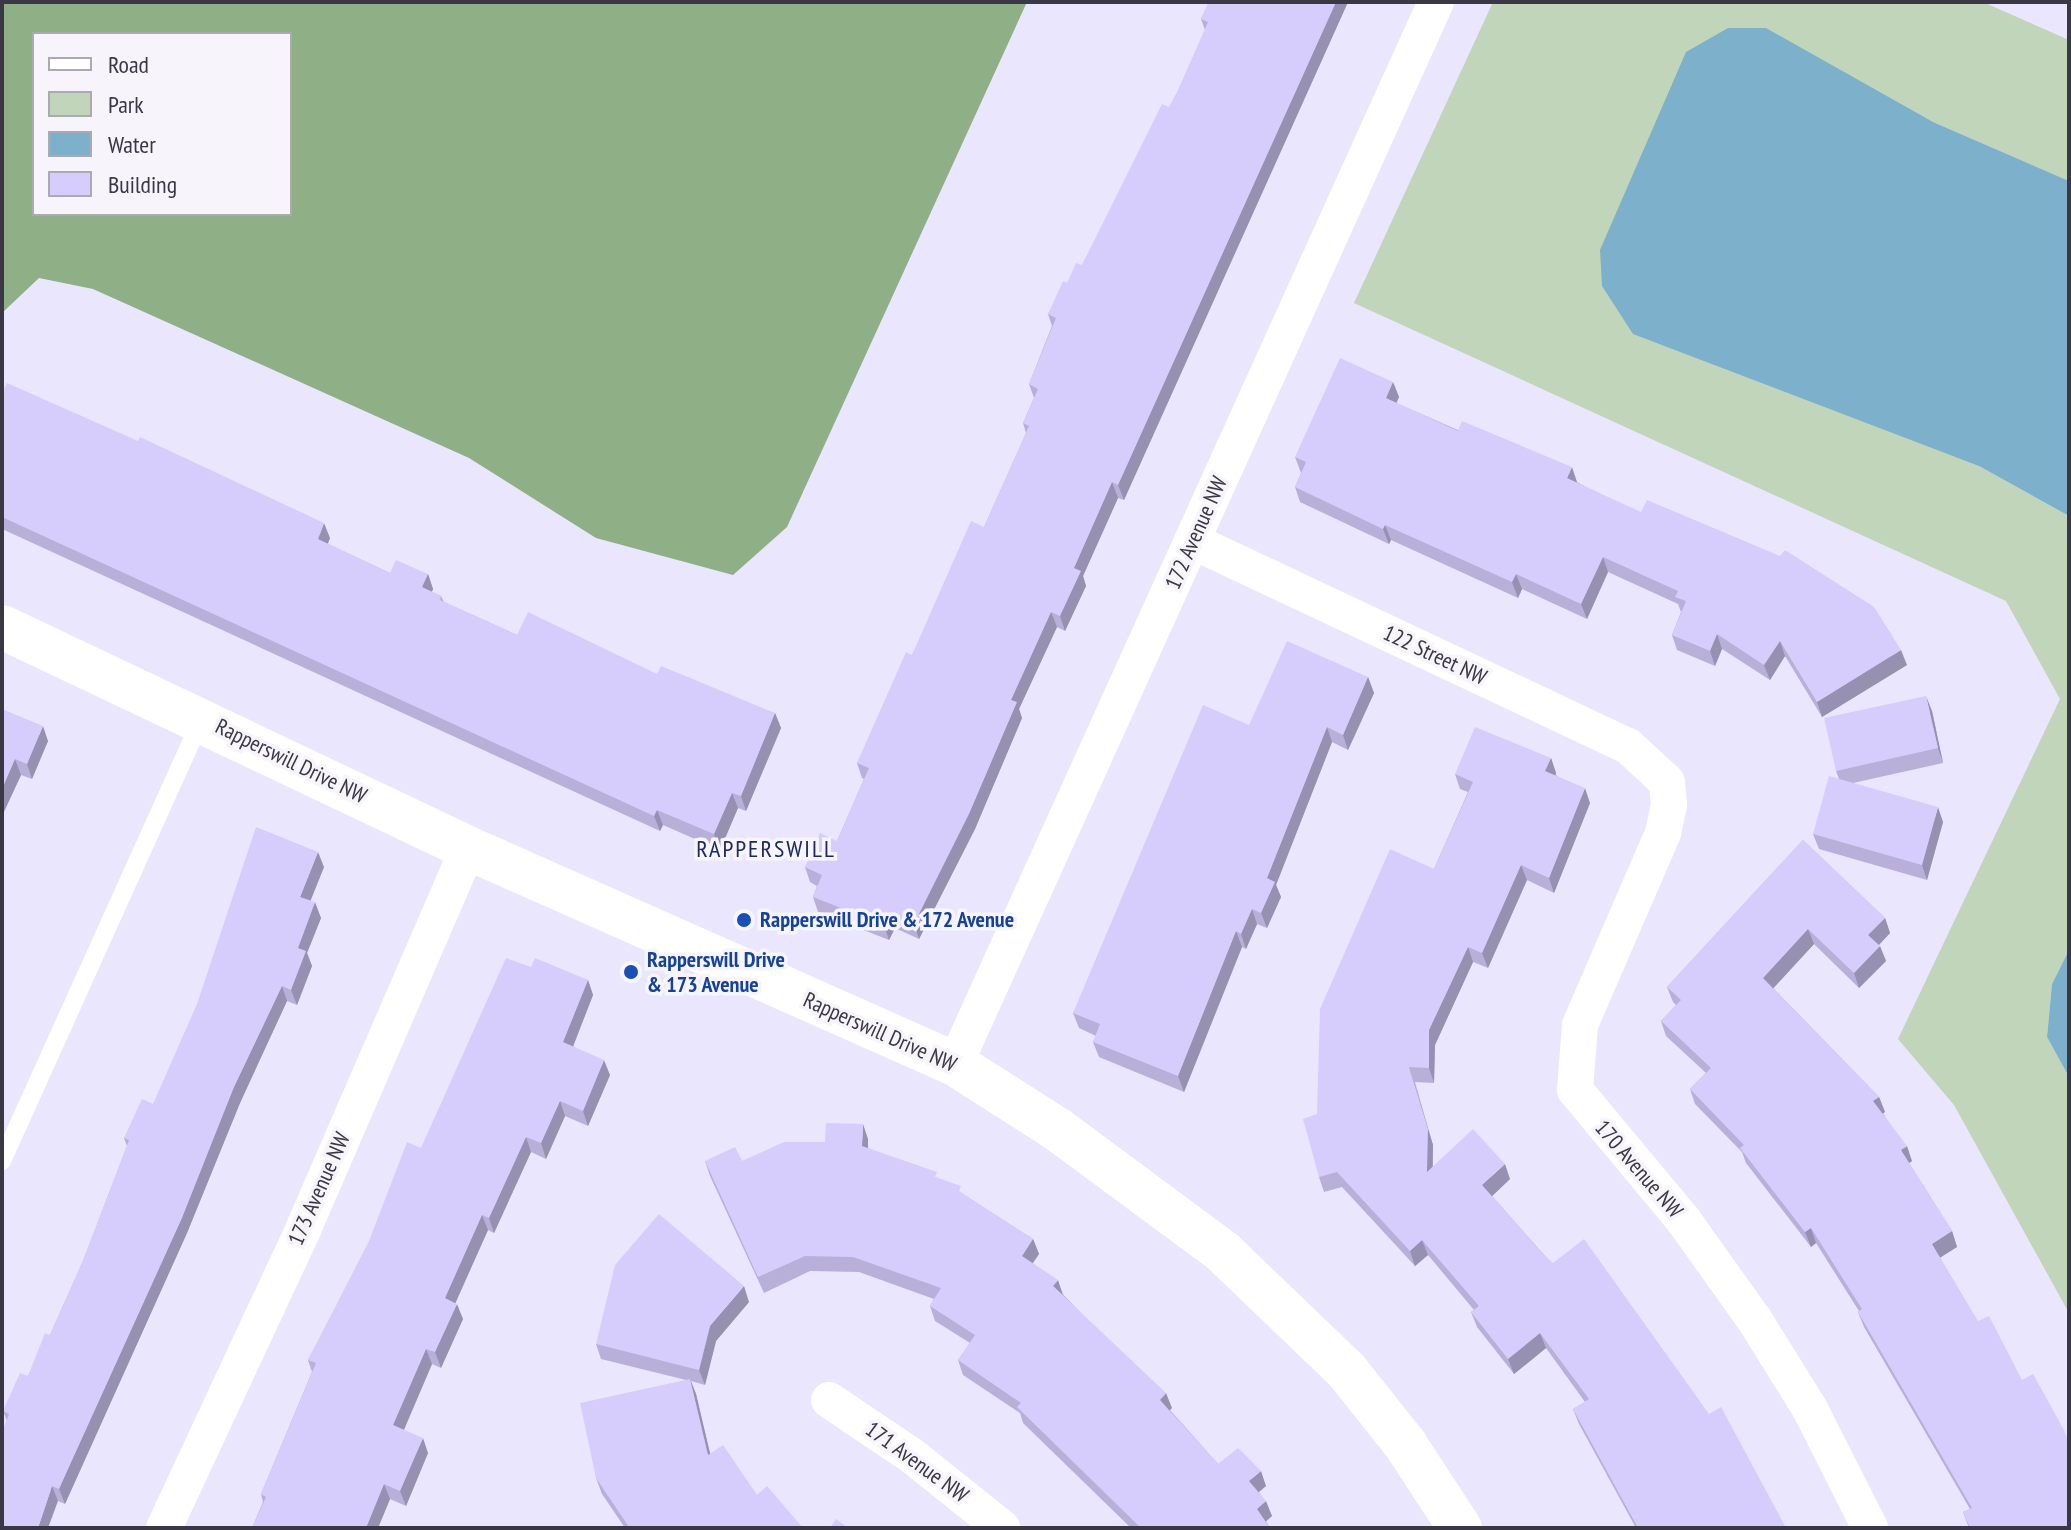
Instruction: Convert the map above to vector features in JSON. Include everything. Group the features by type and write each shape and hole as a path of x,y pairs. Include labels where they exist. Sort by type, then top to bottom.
{"street":[{"name":"172 Avenue NW","path":"955,1064 1436,2"},
{"name":"122 Street NW","path":"1192,541 1628,746 1667,782"},
{"name":"Rapperswill Drive NW","path":"2,627 203,718 468,848 955,1064 1057,1129 1223,1252 1347,1371 1405,1444 1460,1528"},
{"name":"170 Avenue NW","path":"1667,782 1669,805 1663,833 1580,1025 1575,1090 1684,1221 1754,1319 1810,1409 1870,1528"},
{"name":"173 Avenue NW","path":"164,1528 305,1225 468,848"},
{"name":"171 Avenue NW","path":"829,1400 911,1455 1002,1528"}],"lane":[{"path":"2,1161 203,718"}],"green space":[{"path":"2,2 1027,2 787,527 733,575 596,538 469,458 93,289 39,278 2,313"},
{"path":"1493,2 1983,2 2069,40 2069,181 1933,122 1979,466 2069,516 2069,950 2052,984 2047,1037 2069,1077 2069,1313 1954,1105 1898,1039 2060,699 2006,601 1354,303"}],"water":[{"path":"1728,28 1766,28 1933,122 2069,181 2069,516 1979,466 1633,334 1602,286 1600,250 1686,52"},
{"path":"2069,950 2069,1077 2047,1037 2052,984"}],"building":[{"path":"1209,2 1336,2 1118,485 1112,482 1074,568 1081,571 1060,616 1051,612 1011,700 1017,702 969,814 914,924 889,913 884,925 813,897 822,875 805,867 820,833 837,841 869,768 857,763 906,652 912,655 971,521 984,527 1029,426 1023,423 1038,389 1029,384 1056,318 1048,314 1063,281 1067,283 1076,263 1082,265 1162,104 1169,107 1177,93 1208,22 1201,19"},
{"path":"1340,358 1393,382 1386,398 1458,431 1462,421 1572,467 1567,478 1641,512 1647,500 1780,556 1785,550 1874,607 1901,650 1817,702 1780,641 1764,665 1717,634 1710,651 1672,635 1686,601 1675,597 1678,591 1603,557 1581,604 1516,574 1512,582 1385,525 1383,529 1295,487 1306,462 1295,457"},
{"path":"7,383 138,441 140,437 324,523 318,539 390,573 396,560 428,574 422,587 441,596 440,600 517,635 528,612 657,674 661,666 775,713 741,796 732,793 714,834 657,810 654,816 2,517 2,394"},
{"path":"1287,641 1368,677 1343,735 1327,727 1267,878 1275,882 1261,913 1252,909 1241,934 1236,931 1178,1076 1093,1042 1100,1024 1073,1013 1203,705 1249,725"},
{"path":"1926,696 1938,748 1836,771 1824,718"},
{"path":"2,709 43,726 27,764 15,759 2,789"},
{"path":"1475,727 1551,758 1545,771 1585,788 1549,878 1521,865 1482,953 1468,947 1429,1030 1429,1068 1409,1067 1428,1129 1427,1172 1473,1129 1505,1164 1482,1185 1543,1254 1553,1263 1584,1239 1709,1414 1721,1407 1786,1528 1638,1528 1573,1409 1589,1399 1540,1333 1508,1359 1471,1312 1479,1306 1422,1240 1410,1251 1337,1172 1319,1177 1303,1119 1317,1114 1320,1009 1390,849 1434,869 1473,782 1455,774"},
{"path":"1829,776 1938,807 1922,865 1813,834"},
{"path":"256,827 318,852 300,897 315,902 298,948 306,951 291,990 282,986 234,1087 182,1218 59,1489 52,1486 38,1528 2,1528 2,1432 9,1414 3,1411 20,1373 28,1376 45,1333 50,1335 83,1261 129,1140 124,1138 142,1099 153,1104 197,1004"},
{"path":"1803,840 1885,918 1868,935 1880,946 1854,973 1808,929 1763,978 1879,1097 1873,1101 1907,1146 1901,1150 1952,1231 1932,1244 1978,1321 1989,1316 2022,1380 2033,1374 2064,1430 2069,1443 2069,1528 1970,1528 1963,1512 1972,1508 1858,1312 1862,1309 1811,1228 1805,1232 1740,1148 1744,1145 1690,1089 1711,1068 1661,1021 1681,1000 1667,987"},
{"path":"506,958 531,967 535,958 588,980 563,1042 604,1060 583,1111 560,1101 541,1143 526,1137 489,1218 482,1215 445,1298 457,1304 435,1352 426,1349 393,1425 423,1438 400,1491 384,1484 366,1528 252,1528 266,1497 261,1494 316,1363 308,1360 369,1241 407,1142 421,1148"},
{"path":"826,1123 863,1124 862,1146 937,1172 935,1177 961,1186 959,1191 1033,1239 1022,1256 1058,1280 1053,1286 1166,1393 1160,1400 1218,1464 1238,1448 1261,1471 1249,1481 1266,1501 1257,1509 1270,1528 1141,1528 1017,1407 1021,1403 958,1360 975,1335 930,1306 941,1288 853,1257 805,1256 758,1277 705,1161 735,1147 742,1161 784,1142 825,1142"},
{"path":"659,1214 744,1286 710,1326 699,1370 596,1344 615,1265"},
{"path":"690,1379 708,1455 723,1445 757,1495 767,1486 803,1528 628,1528 596,1478 580,1403"},
{"path":"836,1519 848,1528 830,1528"}],"place":[{"name":"Rapperswill Drive & 172 Avenue","path":"744,920"},
{"name":"Rapperswill Drive & 173 Avenue","path":"631,972"}],"district":[{"name":"RAPPERSWILL","path":"766,849"}]}
